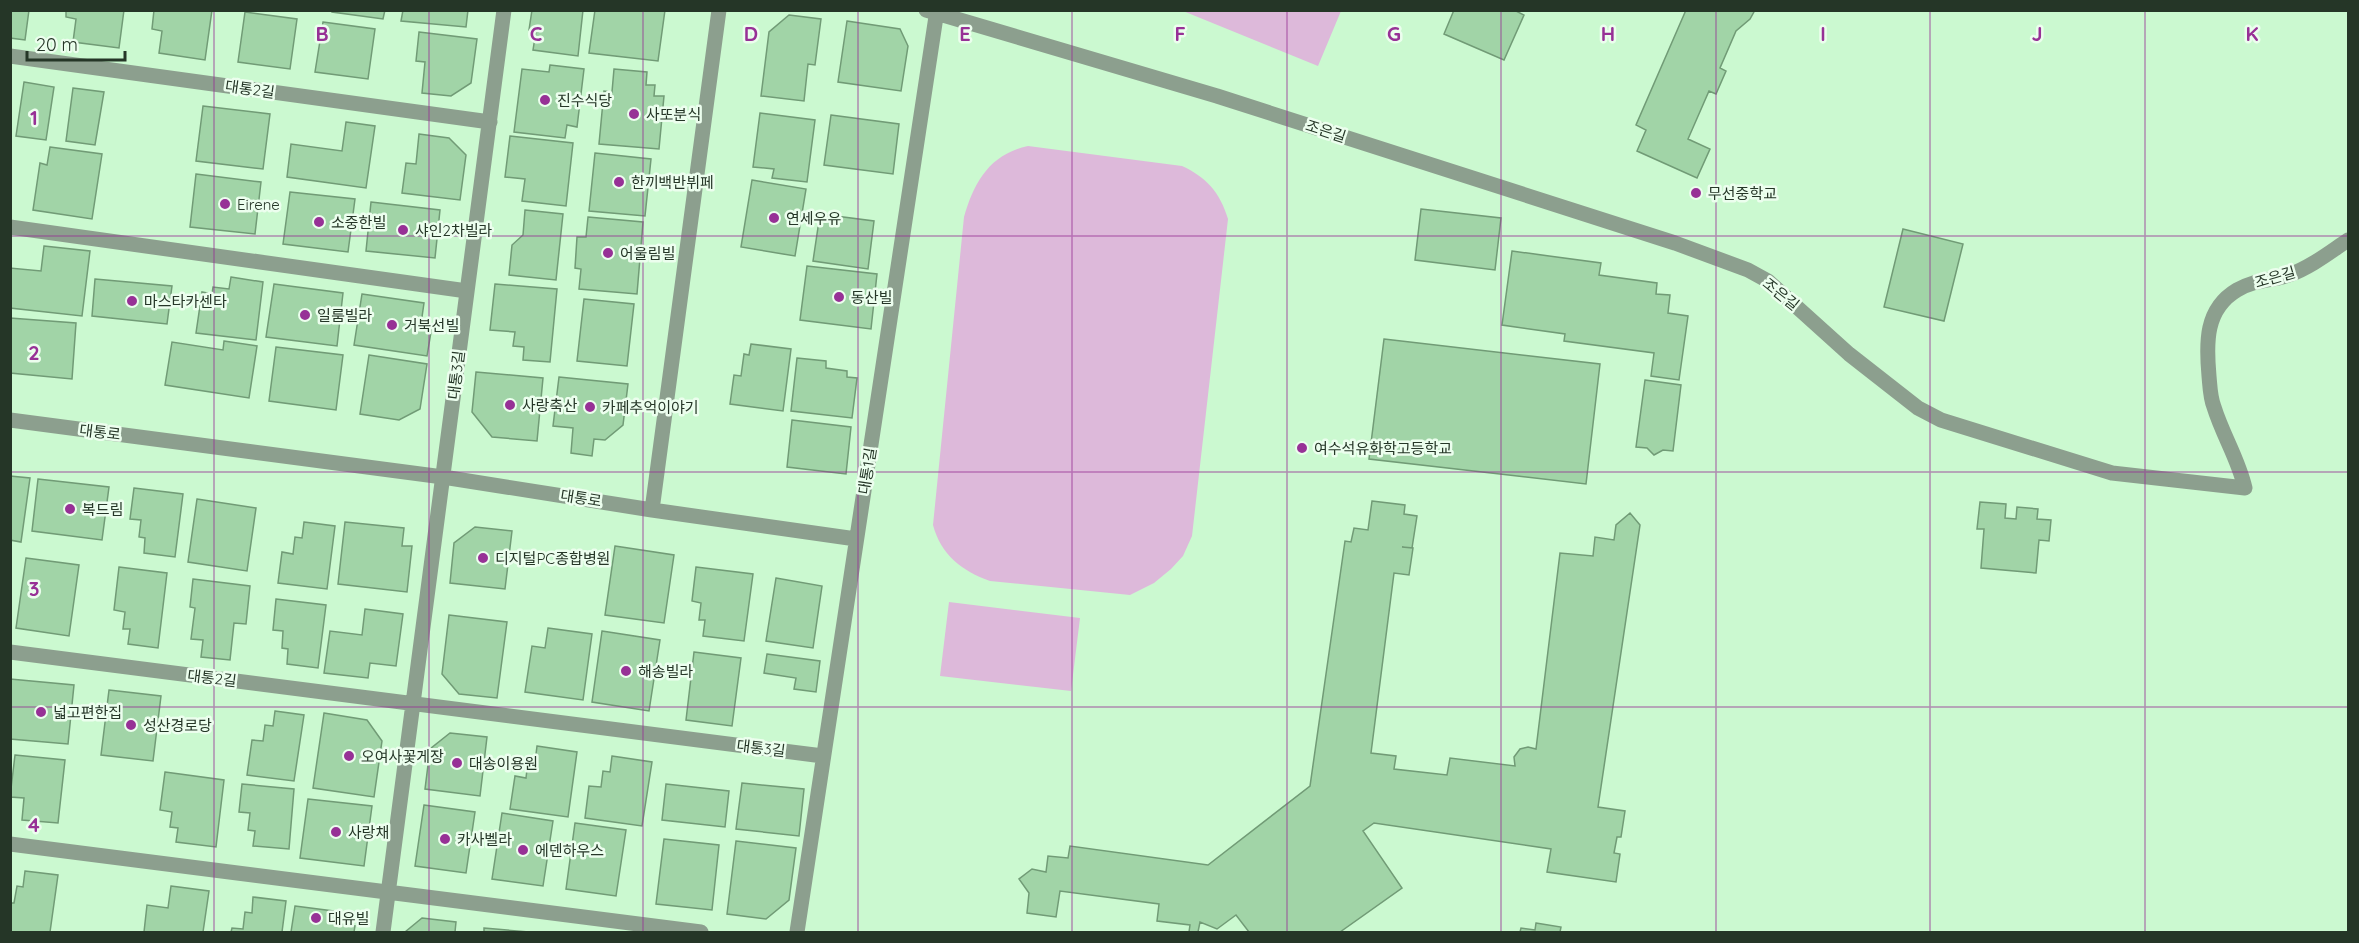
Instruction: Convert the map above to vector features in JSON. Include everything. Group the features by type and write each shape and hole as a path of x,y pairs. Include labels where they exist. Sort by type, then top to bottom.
{"street":[{"name":"대통3길","path":"383,933 504,10"},
{"path":"652,510 719,10"},
{"name":"조은길","path":"933,11 1228,100 1675,243 1748,270 1768,281 1849,354 1918,408 1941,420 2112,473 2245,489 2239,464 2220,426 2211,398 2206,350 2211,319 2218,306 2235,291 2264,279 2288,275 2305,268 2349,240"},
{"name":"대통1길","path":"797,933 933,11"},
{"name":"대통2길","path":"10,56 490,122"},
{"path":"10,227 467,291"},
{"name":"대통로","path":"10,420 443,477 856,539"},
{"name":"대통2길","path":"10,652 413,704"},
{"name":"대통3길","path":"413,704 824,756"},
{"path":"10,844 701,933"}],"shaded area":[{"path":"1183,11 1341,11 1318,66"},
{"path":"1028,146 1182,166 1211,186 1221,201 1228,219 1192,536 1183,556 1171,569 1154,583 1130,595 990,581 970,572 954,560 941,545 933,525 964,217 973,192 985,171 1003,156"},
{"path":"949,602 1080,618 1071,691 940,676"}],"building":[{"path":"10,10 29,10 25,40 10,38"},
{"path":"66,10 124,10 119,48 73,42 76,19 66,17"},
{"path":"154,10 212,10 205,60 159,53 162,31 152,29"},
{"path":"332,10 385,10 383,19 332,12"},
{"path":"403,10 468,10 466,27 401,21"},
{"path":"532,10 583,10 578,56 533,50 536,31 529,30"},
{"path":"595,10 665,10 658,61 589,53"},
{"path":"1454,10 1514,10 1524,15 1504,60 1444,34"},
{"name":"무선중학교","path":"1686,10 1755,10 1750,19 1736,31 1720,68 1726,71 1716,94 1709,91 1688,139 1710,149 1697,178 1637,151 1646,130 1636,125"},
{"path":"245,12 297,19 290,69 238,62"},
{"path":"789,15 821,19 815,65 808,64 804,101 761,96 769,32"},
{"path":"847,21 900,29 908,46 901,91 838,82"},
{"path":"323,22 375,29 368,79 315,72"},
{"path":"419,32 477,39 471,83 451,96 422,93 425,62 416,61"},
{"path":"550,65 584,69 577,127 567,125 565,138 514,132 522,69 549,72"},
{"path":"614,69 647,72 646,85 655,85 654,96 664,96 659,149 599,144 604,91 612,92"},
{"path":"24,82 54,87 46,140 16,136"},
{"path":"73,88 104,92 95,145 66,141"},
{"path":"203,106 270,114 263,169 196,161"},
{"path":"760,113 815,120 807,182 772,178 774,169 753,167"},
{"path":"831,115 899,124 893,174 824,165"},
{"path":"346,122 375,126 366,188 287,177 291,144 342,151"},
{"path":"419,134 449,138 466,155 460,200 402,193 406,163 416,164"},
{"path":"510,136 573,143 566,206 522,201 525,179 505,177"},
{"path":"50,147 102,154 92,219 33,210 40,163 47,165"},
{"path":"595,153 651,159 645,216 589,211"},
{"name":"Eirene","path":"196,174 261,182 255,234 190,227"},
{"path":"752,180 806,189 795,256 741,247"},
{"name":"소중한빌","path":"290,192 355,199 348,252 283,244"},
{"name":"샤인2차빌라","path":"371,202 440,210 435,258 366,251"},
{"path":"1421,209 1501,218 1495,270 1415,260"},
{"path":"525,210 563,214 556,280 509,275 512,245 523,235"},
{"path":"820,214 874,221 868,269 813,261"},
{"name":"어울림빌","path":"588,217 643,222 637,294 579,289 581,269 575,268 577,237 586,237"},
{"path":"1903,229 1963,244 1944,321 1884,307"},
{"path":"44,246 90,251 82,316 10,308 10,268 41,271"},
{"path":"1512,251 1601,263 1599,275 1657,283 1656,294 1670,295 1668,313 1688,316 1679,380 1651,376 1654,353 1564,341 1565,334 1502,325"},
{"name":"동산빌","path":"807,266 877,274 871,329 800,320"},
{"path":"231,277 263,282 256,340 196,333 202,292 212,294 213,287 229,289"},
{"name":"마스타카센타","path":"95,279 172,286 167,324 92,316"},
{"name":"일룸빌라","path":"274,284 343,293 337,346 266,337"},
{"path":"495,284 557,289 550,362 523,360 524,347 513,346 515,332 490,330"},
{"name":"거북선빌","path":"362,294 424,303 421,324 432,326 427,356 354,345"},
{"path":"584,299 634,304 627,366 577,361"},
{"path":"10,318 76,323 72,379 10,373"},
{"path":"1384,339 1600,364 1586,484 1369,459"},
{"path":"224,341 257,346 249,398 165,385 172,342 223,350"},
{"path":"751,344 791,349 783,411 730,404 734,375 741,376 744,354 749,355"},
{"path":"276,347 343,355 336,410 269,401"},
{"path":"369,355 427,364 420,409 399,420 360,414"},
{"path":"797,358 826,361 826,368 847,371 847,377 857,378 852,418 791,411"},
{"path":"476,372 543,378 537,441 492,437 472,412"},
{"path":"559,377 628,384 623,425 605,440 594,439 592,456 571,453 573,428 553,426"},
{"path":"1645,380 1681,385 1673,451 1663,450 1654,455 1647,448 1636,447"},
{"path":"792,420 851,427 846,474 787,467"},
{"path":"10,476 30,478 21,542 10,540"},
{"name":"복드림","path":"38,479 109,487 102,540 32,531"},
{"path":"134,488 183,494 175,557 144,553 145,538 139,537 141,520 130,519"},
{"path":"197,499 256,508 247,571 188,562"},
{"path":"1372,501 1405,505 1404,514 1417,516 1409,575 1394,573 1371,753 1396,756 1394,769 1447,775 1450,758 1515,766 1514,757 1520,749 1528,747 1536,749 1560,553 1593,556 1595,537 1614,540 1616,525 1630,513 1640,525 1598,807 1625,811 1621,837 1617,837 1614,853 1620,854 1616,882 1547,872 1551,849 1374,823 1363,831 1402,888 1340,932 1249,932 1236,915 1217,929 1200,922 1198,932 1189,932 1190,925 1157,921 1159,904 1060,891 1056,917 1027,913 1029,893 1019,879 1032,869 1046,872 1048,856 1068,858 1070,846 1208,865 1310,786 1345,541 1351,542 1354,528 1368,530"},
{"path":"1980,502 2006,504 2005,518 2016,519 2017,507 2038,509 2037,519 2051,520 2049,541 2039,540 2036,573 1981,568 1984,529 1977,529"},
{"path":"304,522 335,526 327,589 278,583 282,552 293,554 295,537 302,538"},
{"path":"345,522 404,528 402,546 412,546 407,592 338,584"},
{"path":"475,527 512,531 505,589 450,583 454,543"},
{"path":"615,546 674,555 664,623 605,615"},
{"path":"26,558 79,565 69,636 16,628"},
{"path":"119,567 167,573 158,648 128,644 130,629 123,629 125,612 114,610"},
{"path":"696,567 753,574 744,641 703,636 705,620 699,620 701,603 692,601"},
{"path":"776,578 822,586 813,648 766,641"},
{"path":"193,579 250,586 246,624 234,623 230,660 201,657 203,640 191,639 195,608 190,607"},
{"path":"276,599 326,605 318,668 287,664 288,649 282,648 283,631 273,630"},
{"path":"365,609 403,614 396,666 370,663 368,678 324,673 330,631 362,635"},
{"path":"449,615 507,622 497,698 459,694 442,674"},
{"path":"548,628 592,634 583,700 525,692 532,646 545,648"},
{"name":"해송빌라","path":"602,631 660,640 649,711 592,702"},
{"path":"694,652 741,658 732,726 686,720"},
{"path":"767,654 820,661 816,692 794,689 796,678 764,673"},
{"name":"넓고편한집","path":"10,679 74,685 68,744 10,739"},
{"name":"성산경로당","path":"109,690 161,696 153,761 101,755"},
{"path":"275,711 304,715 294,781 247,775 252,740 263,741 265,725 273,726"},
{"path":"324,713 367,720 382,741 374,797 313,788"},
{"path":"450,733 487,737 480,796 425,789 430,749"},
{"path":"537,746 577,752 568,817 510,809 515,776 526,778 528,761 535,762"},
{"path":"15,755 65,760 58,823 22,820 24,798 10,797"},
{"path":"612,756 652,762 642,826 585,818 589,786 601,787 603,771 610,772"},
{"path":"165,772 224,780 216,847 176,842 178,828 170,827 172,812 160,810"},
{"path":"742,783 804,789 799,836 736,829"},
{"path":"242,784 294,789 289,849 253,846 255,831 248,830 250,813 239,812"},
{"path":"666,784 729,791 725,827 662,820"},
{"name":"사랑채","path":"308,799 372,806 364,866 300,858"},
{"name":"카사벨라","path":"424,805 475,812 466,873 415,866"},
{"name":"에덴하우스","path":"502,813 553,821 543,886 492,879"},
{"path":"575,823 626,830 616,896 566,889"},
{"path":"664,839 719,845 712,910 656,904"},
{"path":"736,841 796,848 789,900 766,919 727,914"},
{"path":"25,871 58,875 50,932 10,932 10,903 14,903 17,886 23,887"},
{"path":"171,886 209,891 203,932 144,932 147,905 168,908"},
{"path":"253,897 286,901 282,932 231,932 232,928 243,929 245,912 252,913"},
{"name":"대유빌","path":"295,906 341,912 339,924 355,926 354,932 291,932"},
{"path":"422,918 456,922 455,932 405,932"},
{"path":"1536,923 1561,927 1560,932 1520,932 1521,928 1535,930"},
{"path":"484,928 529,932 484,932"}],"place":[{"name":"진수식당","path":"545,100"},
{"name":"사또분식","path":"634,114"},
{"name":"한끼백반뷔페","path":"619,182"},
{"name":"무선중학교","path":"1696,193"},
{"name":"Eirene","path":"225,204"},
{"name":"연세우유","path":"774,218"},
{"name":"소중한빌","path":"319,222"},
{"name":"샤인2차빌라","path":"403,230"},
{"name":"어울림빌","path":"608,253"},
{"name":"동산빌","path":"839,297"},
{"name":"마스타카센타","path":"132,301"},
{"name":"일룸빌라","path":"305,315"},
{"name":"거북선빌","path":"392,325"},
{"name":"사랑축산","path":"510,405"},
{"name":"카페추억이야기","path":"590,407"},
{"name":"여수석유화학고등학교","path":"1302,448"},
{"name":"복드림","path":"70,509"},
{"name":"디지털PC종합병원","path":"483,558"},
{"name":"해송빌라","path":"626,671"},
{"name":"넓고편한집","path":"41,712"},
{"name":"성산경로당","path":"131,725"},
{"name":"오여사꽃게장","path":"349,756"},
{"name":"대송이용원","path":"457,763"},
{"name":"사랑채","path":"336,832"},
{"name":"카사벨라","path":"445,839"},
{"name":"에덴하우스","path":"523,850"},
{"name":"대유빌","path":"316,918"}]}
